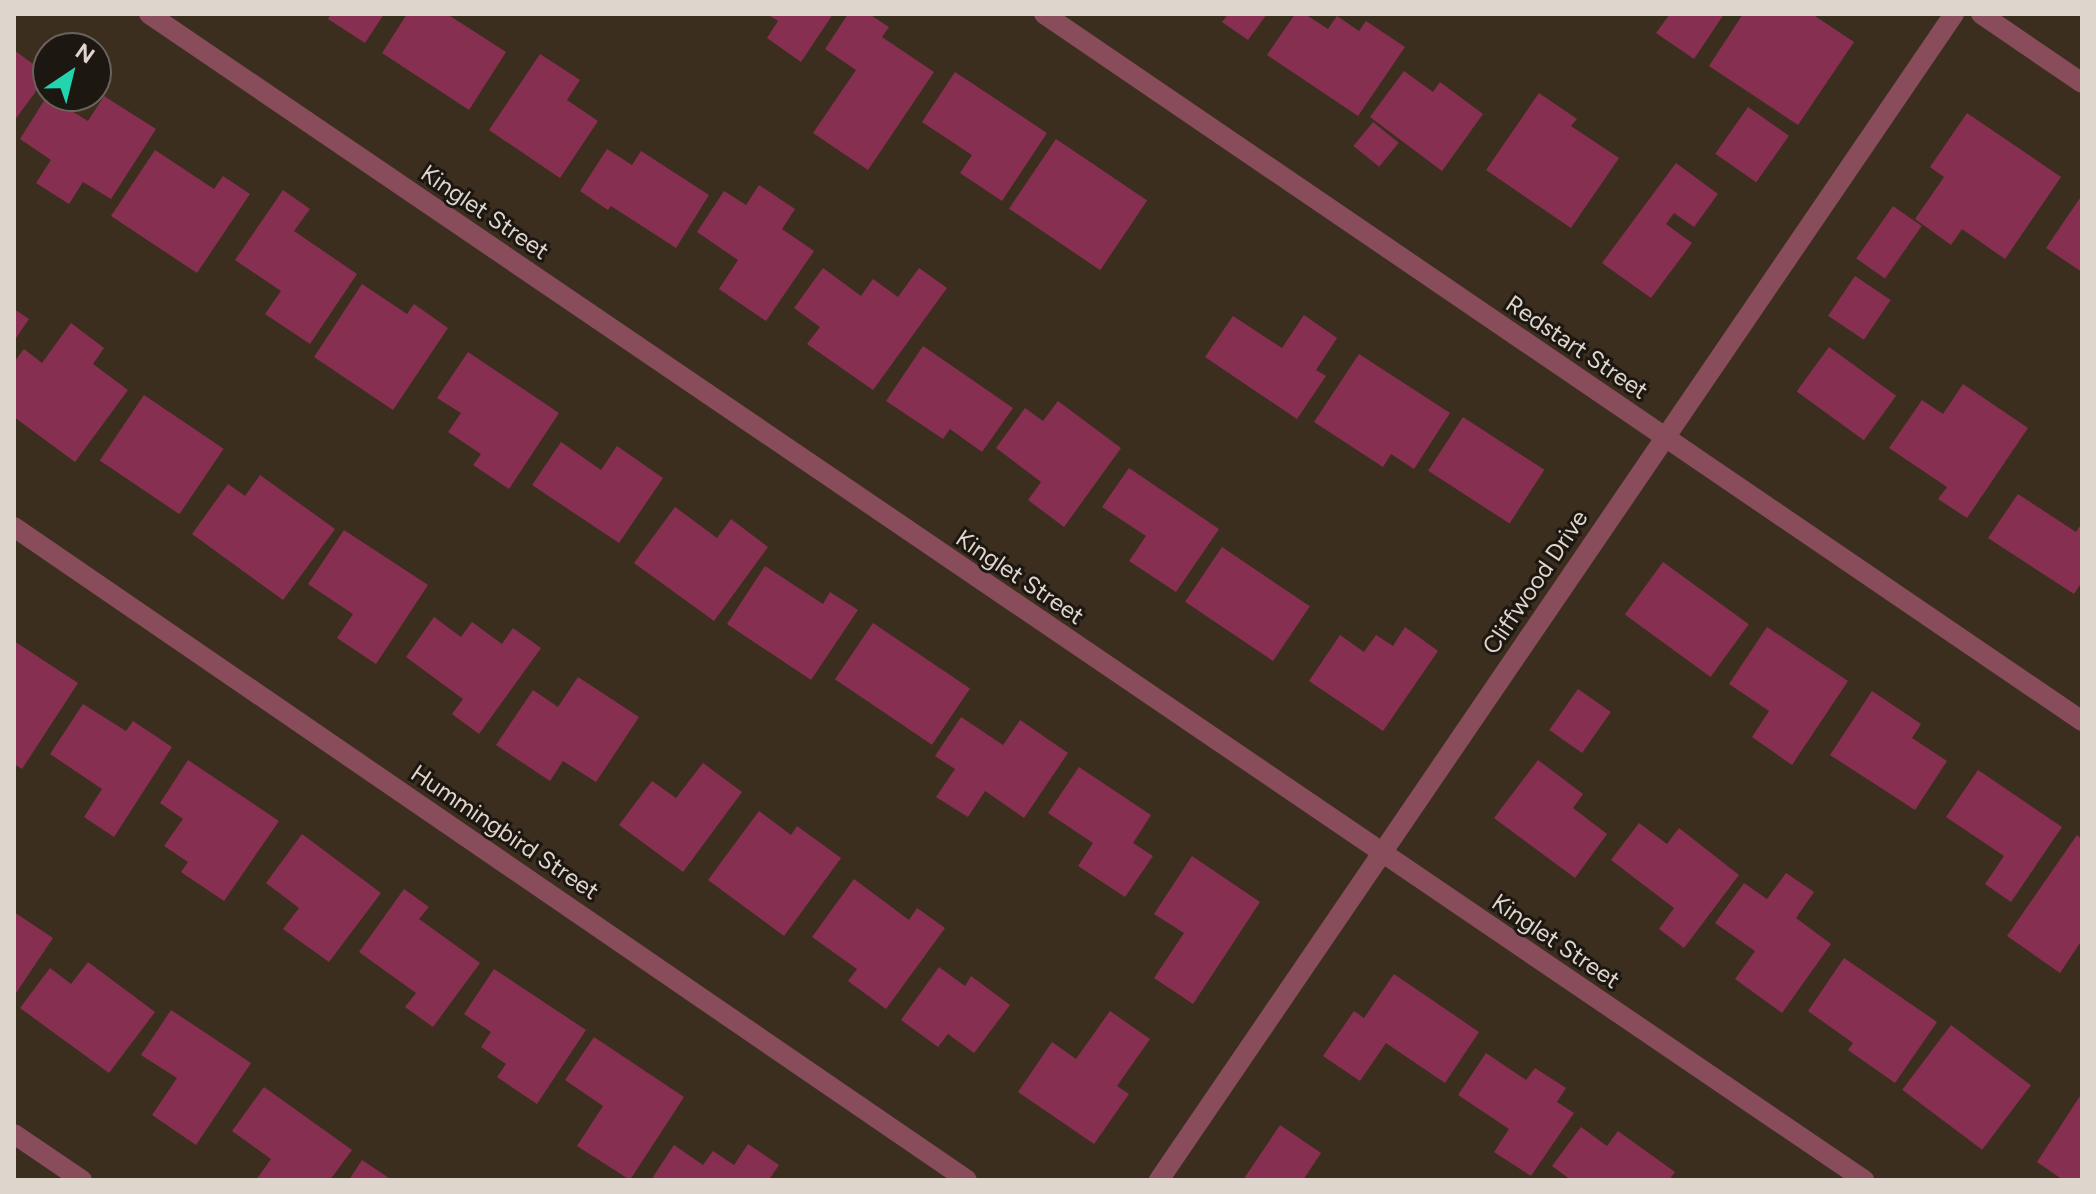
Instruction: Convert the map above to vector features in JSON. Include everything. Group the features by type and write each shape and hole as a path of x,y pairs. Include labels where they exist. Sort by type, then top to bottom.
{"street":[{"name":"Kinglet Street","path":"149,14 1864,1180"},
{"name":"Redstart Street","path":"1044,14 2082,721"},
{"name":"Cliffwood Drive","path":"1159,1180 1954,14"},
{"path":"1981,14 2082,83"},
{"name":"Hummingbird Street","path":"14,527 967,1180"},
{"path":"14,1134 82,1180"}],"building":[{"path":"331,14 384,14 365,43 328,19"},
{"path":"407,14 447,14 506,52 469,110 382,53"},
{"path":"767,14 833,14 801,62 767,38 778,21"},
{"path":"848,14 869,14 889,27 882,37 934,72 868,170 813,133 856,70 825,49"},
{"path":"1228,14 1267,14 1248,40 1222,22"},
{"path":"1295,14 1305,14 1328,29 1337,16 1359,31 1366,21 1405,47 1358,116 1267,55"},
{"path":"1670,14 1724,14 1694,59 1656,33"},
{"path":"1743,14 1812,14 1854,42 1798,125 1709,66"},
{"path":"14,50 32,63 32,97 14,121"},
{"path":"540,54 580,80 567,100 598,121 560,178 489,130"},
{"path":"1404,71 1433,92 1440,82 1483,114 1442,171 1370,117"},
{"path":"955,72 1047,133 1002,201 960,173 972,155 922,122"},
{"path":"1539,93 1577,119 1571,126 1619,158 1571,228 1486,170"},
{"path":"112,101 156,129 111,199 83,182 69,204 36,183 51,160 20,139 37,112 73,112 88,121 94,112 112,112"},
{"path":"1748,107 1789,136 1756,182 1715,154"},
{"path":"1967,113 2061,177 2005,259 1962,229 1951,245 1915,219 1944,177 1930,167"},
{"path":"1373,122 1399,143 1379,167 1353,146"},
{"path":"1056,139 1147,201 1100,270 1009,209"},
{"path":"607,149 632,165 641,151 709,195 676,248 611,206 608,210 580,191"},
{"path":"155,150 214,189 223,176 250,194 197,273 111,216"},
{"path":"1676,163 1718,194 1694,227 1674,213 1666,224 1692,243 1651,298 1602,263"},
{"path":"759,185 795,209 782,229 814,251 766,321 719,289 738,260 697,232 724,191 746,205"},
{"path":"283,190 310,209 294,231 357,274 310,344 265,314 281,291 235,260"},
{"path":"2082,195 2082,272 2046,248"},
{"path":"1893,206 1922,226 1885,279 1856,258"},
{"path":"823,268 861,296 873,279 898,297 919,268 947,288 873,390 807,344 820,327 794,308"},
{"path":"1855,276 1891,300 1864,340 1828,316"},
{"path":"362,284 407,314 414,304 448,328 393,410 314,357"},
{"path":"14,309 29,319 14,341"},
{"path":"1304,315 1337,338 1316,370 1326,376 1297,419 1205,357 1233,316 1282,348"},
{"path":"71,323 104,348 93,364 128,390 75,462 14,417 14,362 24,349 42,363"},
{"path":"923,346 1013,408 982,452 950,429 943,439 886,401"},
{"path":"1829,347 1896,396 1864,440 1797,391"},
{"path":"468,352 559,413 509,489 473,465 481,454 448,432 461,413 437,398"},
{"path":"1359,354 1450,413 1414,469 1391,454 1383,467 1314,422"},
{"path":"1963,384 2028,428 1967,518 1938,499 1947,487 1889,448 1922,400 1943,414"},
{"path":"144,395 224,449 179,514 100,460"},
{"path":"1058,401 1121,448 1064,527 1028,500 1041,482 996,448 1025,408 1043,421"},
{"path":"1463,417 1544,470 1509,524 1428,471"},
{"path":"561,442 601,470 617,446 663,478 619,543 532,485"},
{"path":"1129,468 1219,529 1176,592 1129,561 1146,536 1102,507"},
{"path":"260,475 335,529 283,600 192,534 228,484 245,496"},
{"path":"2018,494 2076,532 2082,523 2082,582 2074,594 1988,538"},
{"path":"675,507 717,538 731,519 768,547 714,621 634,563"},
{"path":"344,530 428,585 376,664 337,638 353,614 308,584"},
{"path":"1222,547 1310,606 1273,661 1185,602"},
{"path":"1663,562 1749,624 1711,677 1625,615"},
{"path":"765,566 823,604 830,592 858,610 811,680 727,624"},
{"path":"434,617 461,637 472,622 502,644 513,628 541,648 479,734 452,714 463,699 406,657"},
{"path":"873,623 970,688 932,745 835,679"},
{"path":"1405,627 1438,651 1383,731 1309,681 1340,635 1364,652 1376,635 1393,646"},
{"path":"1767,627 1848,681 1792,765 1752,737 1769,711 1729,684"},
{"path":"14,641 78,683 22,769 14,764"},
{"path":"578,677 639,717 596,782 563,761 550,781 496,745 533,690 558,707"},
{"path":"1578,689 1611,712 1582,753 1549,730"},
{"path":"1872,691 1921,724 1912,738 1947,761 1915,810 1830,755"},
{"path":"83,704 126,731 133,721 172,747 114,837 84,817 102,789 50,754"},
{"path":"961,717 1003,745 1020,720 1068,753 1024,818 985,791 968,817 936,797 955,769 935,756"},
{"path":"188,760 279,821 224,901 181,872 188,862 164,846 183,819 160,803"},
{"path":"1538,760 1583,794 1573,808 1607,834 1575,878 1494,818"},
{"path":"703,763 742,792 683,872 619,825 652,781 676,798"},
{"path":"1079,767 1151,815 1133,843 1153,856 1125,897 1078,866 1093,843 1048,813"},
{"path":"1978,770 2062,827 2011,902 1985,884 2004,856 1946,817"},
{"path":"759,811 791,835 797,826 841,858 784,936 708,880"},
{"path":"1639,823 1667,844 1679,828 1739,875 1684,948 1659,929 1674,908 1611,860"},
{"path":"302,834 381,893 329,962 283,929 299,908 266,883"},
{"path":"2077,835 2082,839 2082,940 2060,973 2007,936"},
{"path":"1192,856 1260,902 1193,1004 1154,978 1184,933 1154,914"},
{"path":"1786,873 1814,892 1796,918 1831,944 1782,1013 1735,979 1755,951 1715,923 1744,883 1767,899"},
{"path":"854,879 909,920 917,908 945,928 886,1009 848,981 857,969 812,937"},
{"path":"404,889 429,907 419,919 480,963 433,1027 405,1007 416,993 359,952"},
{"path":"14,912 53,938 14,996"},
{"path":"1844,958 1937,1022 1895,1083 1848,1050 1853,1043 1808,1011"},
{"path":"88,962 155,1012 109,1073 20,1008 50,968 71,984"},
{"path":"939,967 965,986 971,976 1010,1005 974,1053 948,1034 938,1047 901,1020"},
{"path":"494,969 586,1030 537,1104 497,1077 506,1064 481,1047 491,1032 464,1014"},
{"path":"1394,974 1479,1032 1445,1083 1386,1043 1360,1081 1323,1056 1354,1011 1364,1018"},
{"path":"171,1010 251,1063 196,1145 152,1115 177,1078 141,1055"},
{"path":"1110,1011 1150,1039 1117,1086 1129,1094 1094,1144 1018,1092 1052,1042 1076,1059"},
{"path":"1951,1025 2031,1085 1982,1150 1902,1090"},
{"path":"594,1037 684,1097 630,1180 577,1146 603,1106 565,1080"},
{"path":"1486,1053 1526,1080 1535,1068 1566,1088 1557,1102 1574,1113 1531,1176 1494,1152 1509,1129 1458,1095"},
{"path":"264,1087 352,1150 330,1180 256,1180 271,1159 232,1131"},
{"path":"2082,1093 2082,1180 2063,1180 2037,1162"},
{"path":"1280,1125 1321,1153 1303,1180 1243,1180"},
{"path":"1581,1127 1607,1146 1618,1131 1675,1172 1669,1180 1571,1180 1552,1166"},
{"path":"748,1144 779,1165 769,1180 651,1180 674,1145 703,1165 713,1151 734,1165"},
{"path":"362,1160 392,1180 349,1180"}]}
